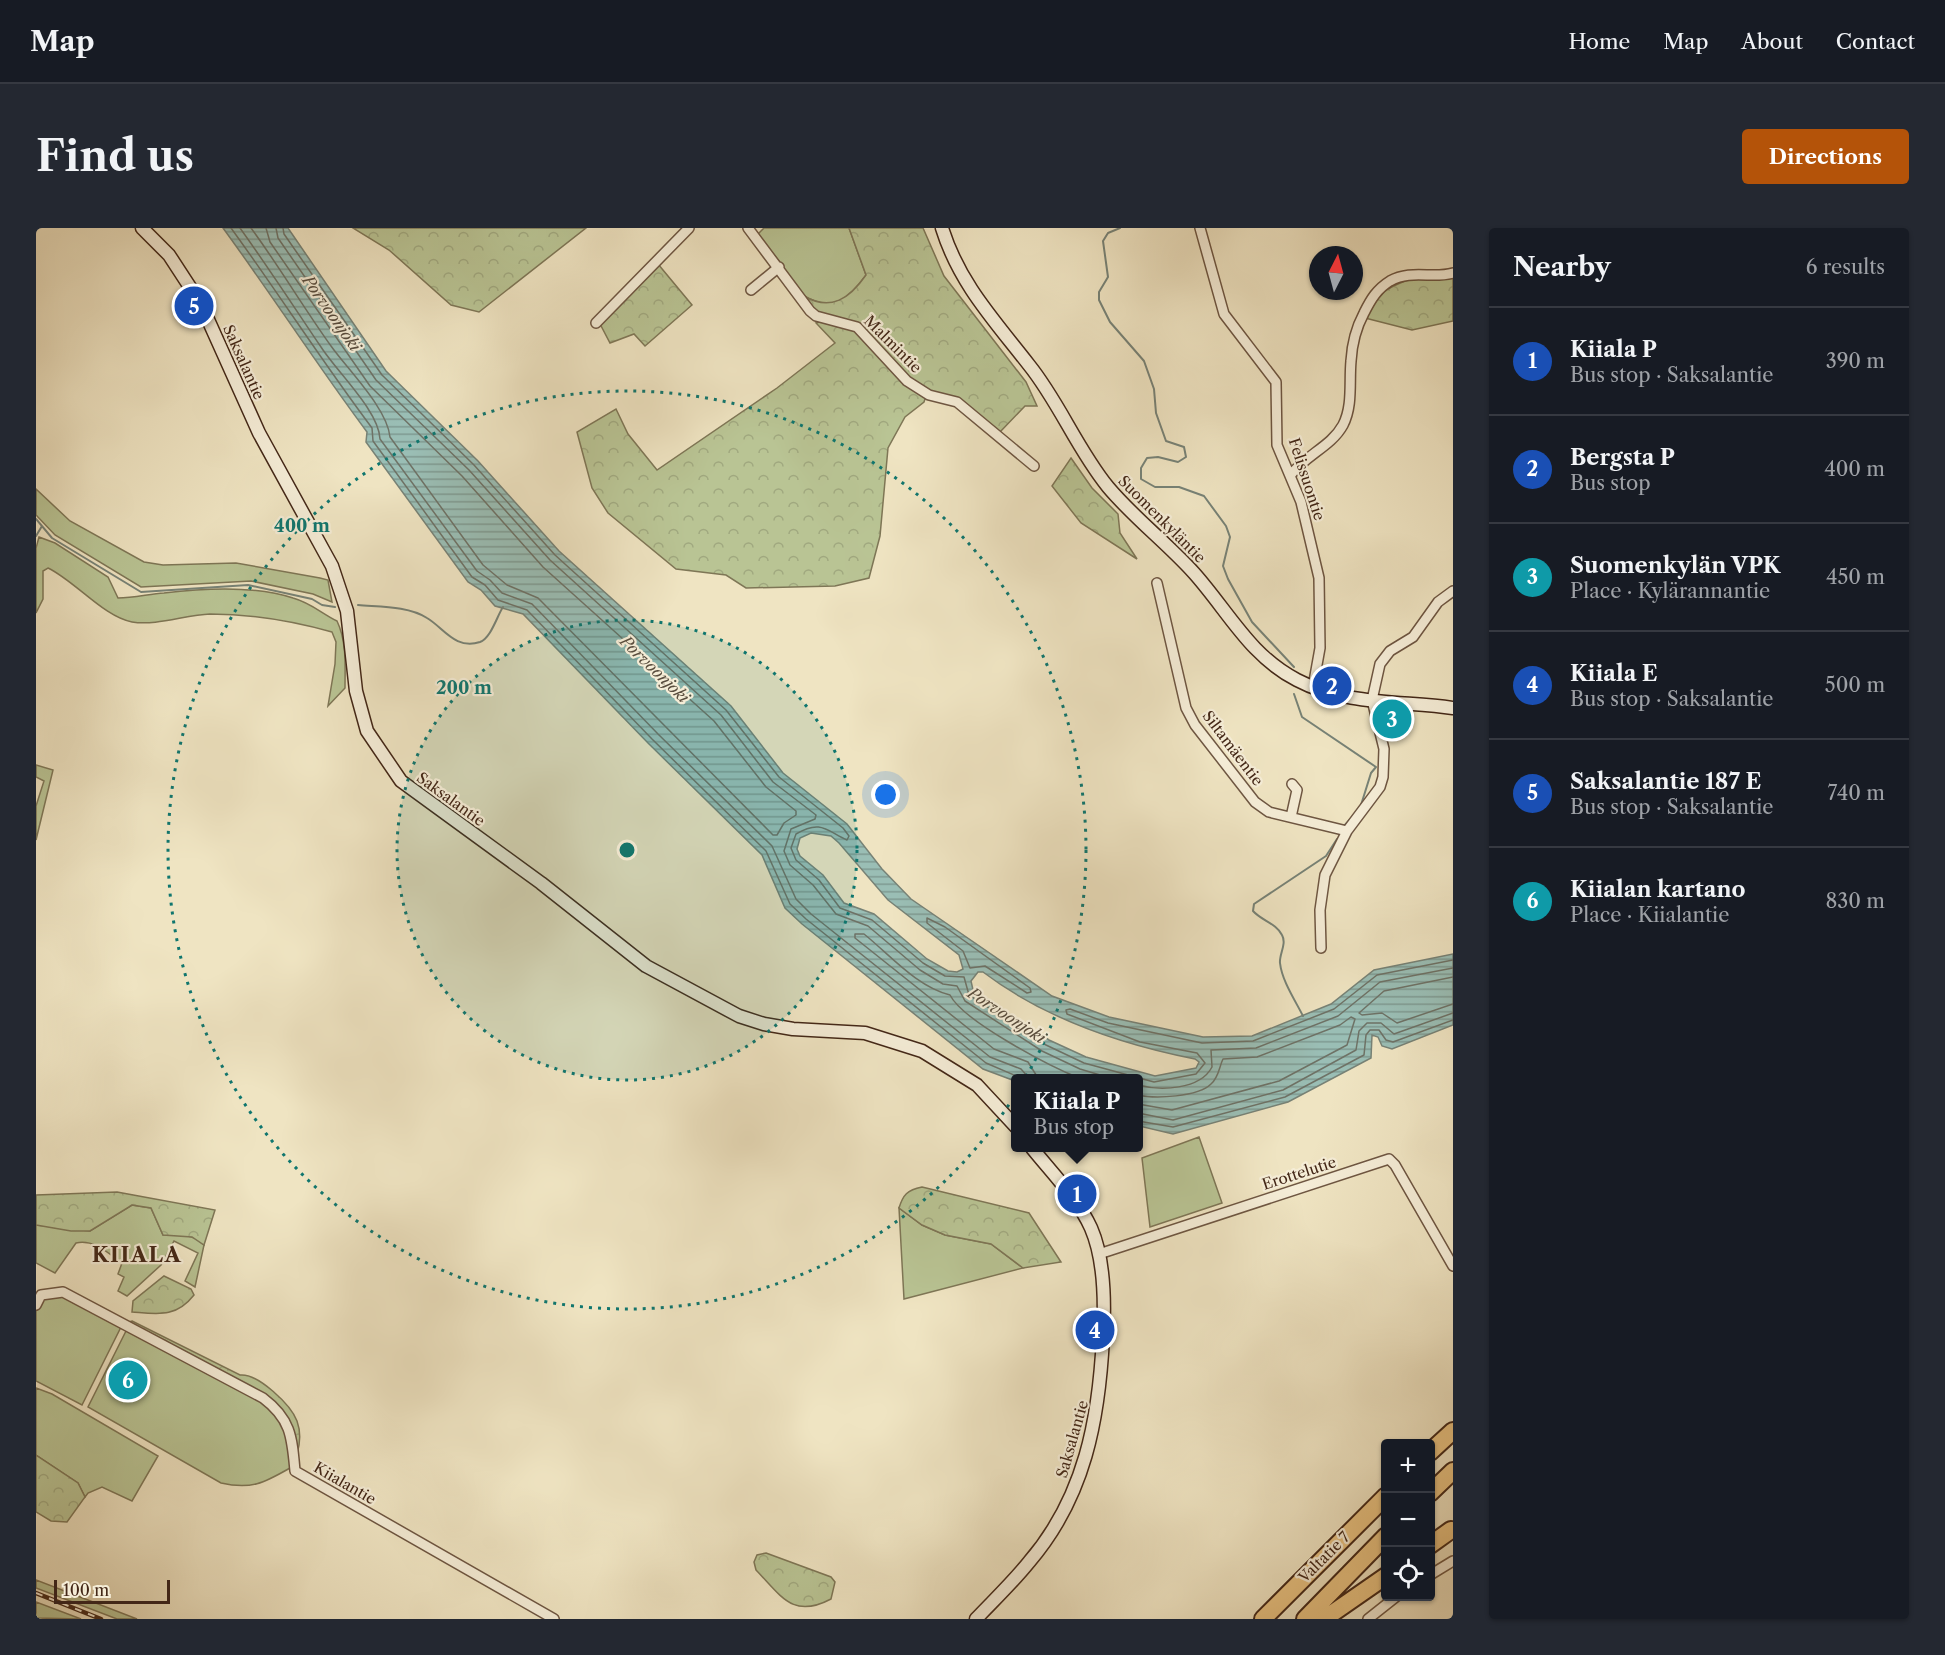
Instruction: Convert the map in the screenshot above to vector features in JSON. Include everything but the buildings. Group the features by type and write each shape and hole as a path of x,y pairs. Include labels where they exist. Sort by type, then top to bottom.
{"highway":[{"path":"1435,1448 1453,1431"},
{"path":"1435,1489 1453,1471"},
{"name":"Valtatie 7","path":"1263,1619 1381,1501"},
{"path":"1435,1542 1451,1530"},
{"name":"Valtatie 7","path":"1305,1619 1381,1541"},
{"path":"1324,1619 1381,1579"}],"street":[{"name":"Saksalantie","path":"142,228 170,255 201,304 259,433 332,566 347,611 356,691 367,731 401,781 541,883 646,966 738,1016 764,1024 793,1029 866,1033 922,1051 977,1085 1011,1122"},
{"path":"596,323 689,228"},
{"name":"Malmintie","path":"748,228 779,267 797,297 813,315 857,327 907,381 929,395 957,402 1034,466"},
{"name":"Suomenkyläntie","path":"942,228 951,257 964,281 1030,366 1107,486 1195,574 1260,654 1285,674 1328,693 1453,708"},
{"name":"Felissuontie","path":"1200,228 1224,314 1276,382 1277,445 1301,502 1319,578 1320,648 1313,687"},
{"path":"751,290 779,267"},
{"path":"1290,476 1309,456 1332,440 1343,424 1349,402 1351,359 1356,330 1373,295 1391,280 1422,273 1444,275 1453,273"},
{"name":"Siltamäentie","path":"1157,583 1189,715 1255,802 1269,812 1347,831"},
{"path":"1321,948 1320,910 1326,875 1347,831 1380,787 1383,777 1384,749 1372,700 1380,664 1384,657 1413,637 1438,602 1453,591"},
{"path":"1291,817 1297,790 1292,783"},
{"name":"Saksalantie","path":"976,1619 1031,1561 1057,1520 1078,1480 1093,1432 1101,1380 1104,1317 1099,1254 1092,1229 1082,1211 1035,1152"},
{"name":"Erottelutie","path":"1099,1254 1389,1159 1395,1165 1453,1266"},
{"name":"Kiialantie","path":"36,1305 41,1295 63,1292 263,1398 280,1411 288,1426 295,1471 554,1619"},
{"path":"1435,1572 1453,1561"},
{"path":"1368,1619 1391,1601"}],"green space":[{"path":"353,228 586,228 479,312 451,305 389,250"},
{"path":"764,228 849,228 866,275 847,296 840,300 824,303 804,296 803,300 779,261 757,235"},
{"path":"849,228 923,228 944,276 1026,382 1037,406 1025,406 1000,432 960,399 932,392 910,380 858,323 819,313 810,307 804,296 823,303 839,300 853,290 866,275"},
{"path":"658,264 692,305 645,346 634,334 610,343 599,322"},
{"path":"1421,276 1453,276 1453,321 1412,330 1365,318 1381,294 1402,282"},
{"path":"823,321 850,326 926,396 924,402 905,417 888,448 880,536 869,578 835,586 746,588 726,575 676,569 608,513 592,488 577,432 616,409 628,434 657,470 777,388 835,343 816,323"},
{"path":"1071,458 1092,488 1118,514 1120,533 1137,559 1081,523 1052,486"},
{"path":"36,489 70,521 144,562 163,565 236,563 320,578 328,580 332,602 313,594 251,581 141,587 55,535 36,515"},
{"path":"39,537 55,543 108,577 118,598 196,590 246,589 278,594 305,603 337,621 344,646 345,688 328,706 336,642 332,632 317,628 287,621 225,614 200,615 151,623 132,622 121,619 100,606 69,581 48,568 43,571 43,599 36,613 36,548"},
{"path":"36,765 53,770 36,840 36,806 44,781 36,777"},
{"path":"1199,1137 1222,1203 1150,1227 1142,1158"},
{"path":"922,1187 1029,1213 1061,1262 1023,1268 991,1244 945,1235 922,1225 899,1208 906,1194"},
{"path":"117,1192 215,1210 204,1245 192,1237 163,1235 151,1208 132,1205 90,1231 71,1231 36,1225 36,1195"},
{"path":"132,1205 151,1208 163,1235 191,1237 204,1245 195,1287 185,1281 198,1253 174,1241 161,1265 127,1296 118,1291 124,1277 118,1274 122,1263 95,1245 76,1243 55,1273 36,1263 36,1225 90,1231"},
{"path":"899,1208 922,1225 945,1235 991,1244 1023,1268 904,1299"},
{"path":"164,1276 191,1289 194,1295 180,1308 166,1313 132,1312 133,1301"},
{"path":"63,1296 121,1327 82,1405 36,1381 36,1311 43,1299"},
{"path":"132,1321 240,1375 256,1379 273,1391 294,1414 297,1421 300,1438 297,1454 294,1436 286,1415 268,1396 129,1322"},
{"path":"127,1329 261,1401 276,1415 285,1430 288,1439 290,1468 257,1484 241,1486 221,1483 88,1407"},
{"path":"36,1388 52,1394 158,1456 132,1501 102,1487 88,1493 85,1497 78,1483 36,1455"},
{"path":"36,1455 78,1483 85,1497 67,1522 51,1521 36,1512"},
{"path":"766,1553 831,1577 835,1582 831,1599 807,1607 789,1602 773,1589 756,1570 754,1562 757,1555"},
{"path":"36,1580 137,1619 117,1619 36,1588"},
{"path":"36,1602 81,1619 36,1618"}],"water":[{"name":"Porvoonjoki","path":"223,228 288,228 386,371 478,461 559,551 731,706 783,773 847,824 882,869 911,899 1052,996 1109,1017 1203,1037 1252,1036 1331,1004 1374,970 1453,954 1453,1025 1392,1049 1382,1046 1378,1037 1372,1035 1371,1058 1288,1102 1173,1134 1143,1127 1143,1074 1011,1074 1011,1080 983,1069 785,908 762,855 648,743 523,614 495,606 481,590 468,582 366,442 367,432","holes":["811,833 831,836 888,900 959,955 963,969 957,972 948,971 927,959 874,914 844,903 823,875 800,856 797,849 800,838","978,972 983,972 1032,1003 1084,1028 1199,1062 1196,1068 1155,1076 1086,1057 1049,1040 973,990 971,981"]}],"waterway":[{"path":"1120,228 1108,233 1103,241 1108,277 1099,292 1099,300 1110,322 1144,361 1154,389 1156,413 1166,441 1184,447 1186,457 1178,462 1158,457 1147,458 1141,468 1141,479 1155,487 1179,487 1204,496 1226,526 1230,537 1223,566 1228,579 1252,622 1294,667"},
{"path":"36,519 52,538 141,592 248,585 312,599 322,605 335,607"},
{"path":"36,536 42,526"},
{"path":"358,605 411,611 427,618 457,641 471,644 484,640 503,607"},
{"path":"1294,694 1302,717 1376,767 1371,773 1361,805"},
{"path":"1344,826 1354,815"},
{"path":"1303,1016 1281,970 1280,960 1284,942 1282,935 1253,911 1254,904 1326,856 1337,839"}],"railway":[{"path":"36,1593 101,1619"}],"place":[{"name":"Saksalantie 187 E","path":"194,306"},
{"name":"Bergsta P","path":"1332,686"},
{"name":"Suomenkylän VPK","path":"1392,719"},
{"name":"Kiiala P","path":"1077,1194"},
{"name":"Kiiala E","path":"1095,1330"},
{"name":"Kiialan kartano","path":"128,1380"}],"district":[{"name":"KIIALA","path":"137,1254"}]}
